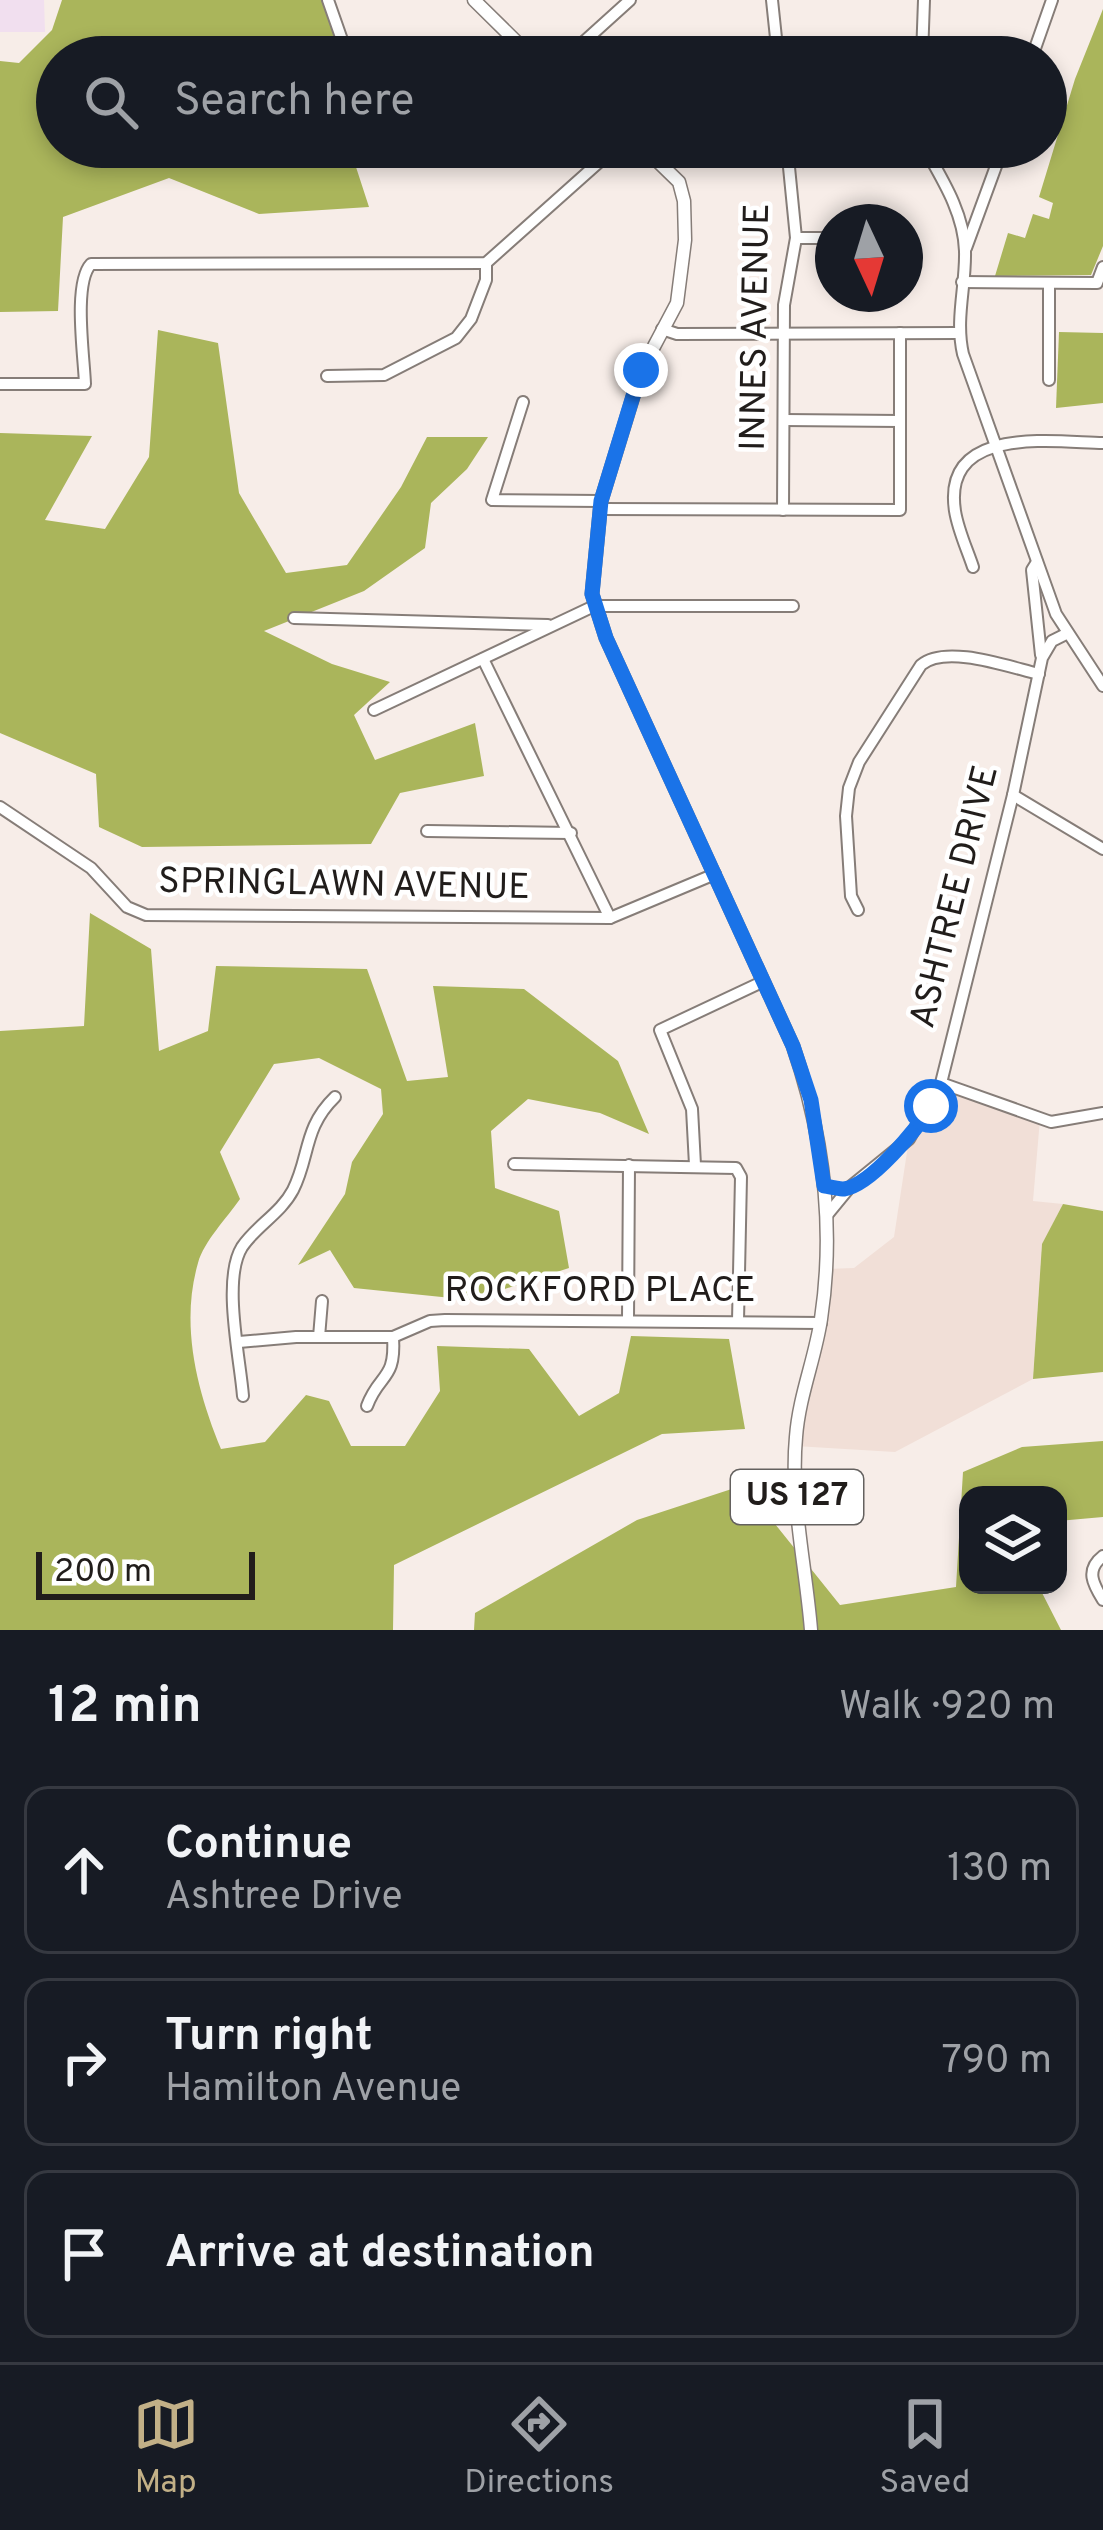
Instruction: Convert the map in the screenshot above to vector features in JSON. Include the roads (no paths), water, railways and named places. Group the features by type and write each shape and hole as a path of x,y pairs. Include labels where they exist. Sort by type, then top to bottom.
{"main road":[{"path":"474,0 511,36"},
{"name":"US 127","path":"666,168 679,182 686,215 680,292 641,370 600,505 592,574 595,606 793,1046 811,1100 827,1215 821,1323 799,1410 794,1456 811,1630"}],"street":[{"path":"328,0 340,36"},
{"path":"590,36 630,0"},
{"path":"772,0 776,36"},
{"path":"923,36 925,0"},
{"path":"1039,36 1052,0"},
{"path":"0,384 85,384 81,287 83,273 91,264 486,263 592,168"},
{"name":"INNES AVENUE","path":"783,510 785,280 796,238 789,168"},
{"path":"935,168 957,209 966,248"},
{"path":"995,168 966,248 958,333 1036,562 1066,634 1103,686"},
{"path":"796,238 815,238"},
{"path":"327,376 384,375 456,338 478,300 488,271 486,263"},
{"path":"962,282 1097,283 1103,267"},
{"path":"1048,380 1049,283"},
{"path":"662,329 677,334 958,333"},
{"path":"523,402 493,500 900,510 900,333"},
{"path":"784,420 900,421"},
{"path":"973,567 954,494 965,467 993,445 1103,442"},
{"name":"ASHTREE DRIVE","path":"827,1215 850,1187 909,1139 941,1083 1042,658 1032,570 1036,562"},
{"path":"374,710 595,606 793,606"},
{"path":"294,618 552,625"},
{"path":"1042,658 1052,641 1066,634"},
{"path":"858,910 851,896 849,788 859,762 921,665 932,657 951,655 1039,674"},
{"path":"483,659 610,918"},
{"path":"1013,795 1103,849"},
{"name":"SPRINGLAWN AVENUE","path":"0,807 91,868 127,907 146,915 610,918 715,874"},
{"path":"427,831 571,833"},
{"path":"695,1165 692,1109 660,1030 762,982"},
{"path":"941,1083 1051,1122 1103,1113"},
{"path":"243,1396 232,1284 236,1261 294,1188 303,1148 323,1108 334,1097"},
{"path":"514,1163 736,1168 741,1177 738,1321"},
{"path":"628,1166 628,1320"},
{"path":"824,1186 850,1187"},
{"path":"319,1337 322,1301"},
{"name":"ROCKFORD PLACE","path":"239,1342 393,1337 430,1321 445,1320 821,1323"},
{"path":"368,1406 372,1393 392,1370 393,1337"},
{"path":"1103,1556 1091,1575 1103,1600"}]}
